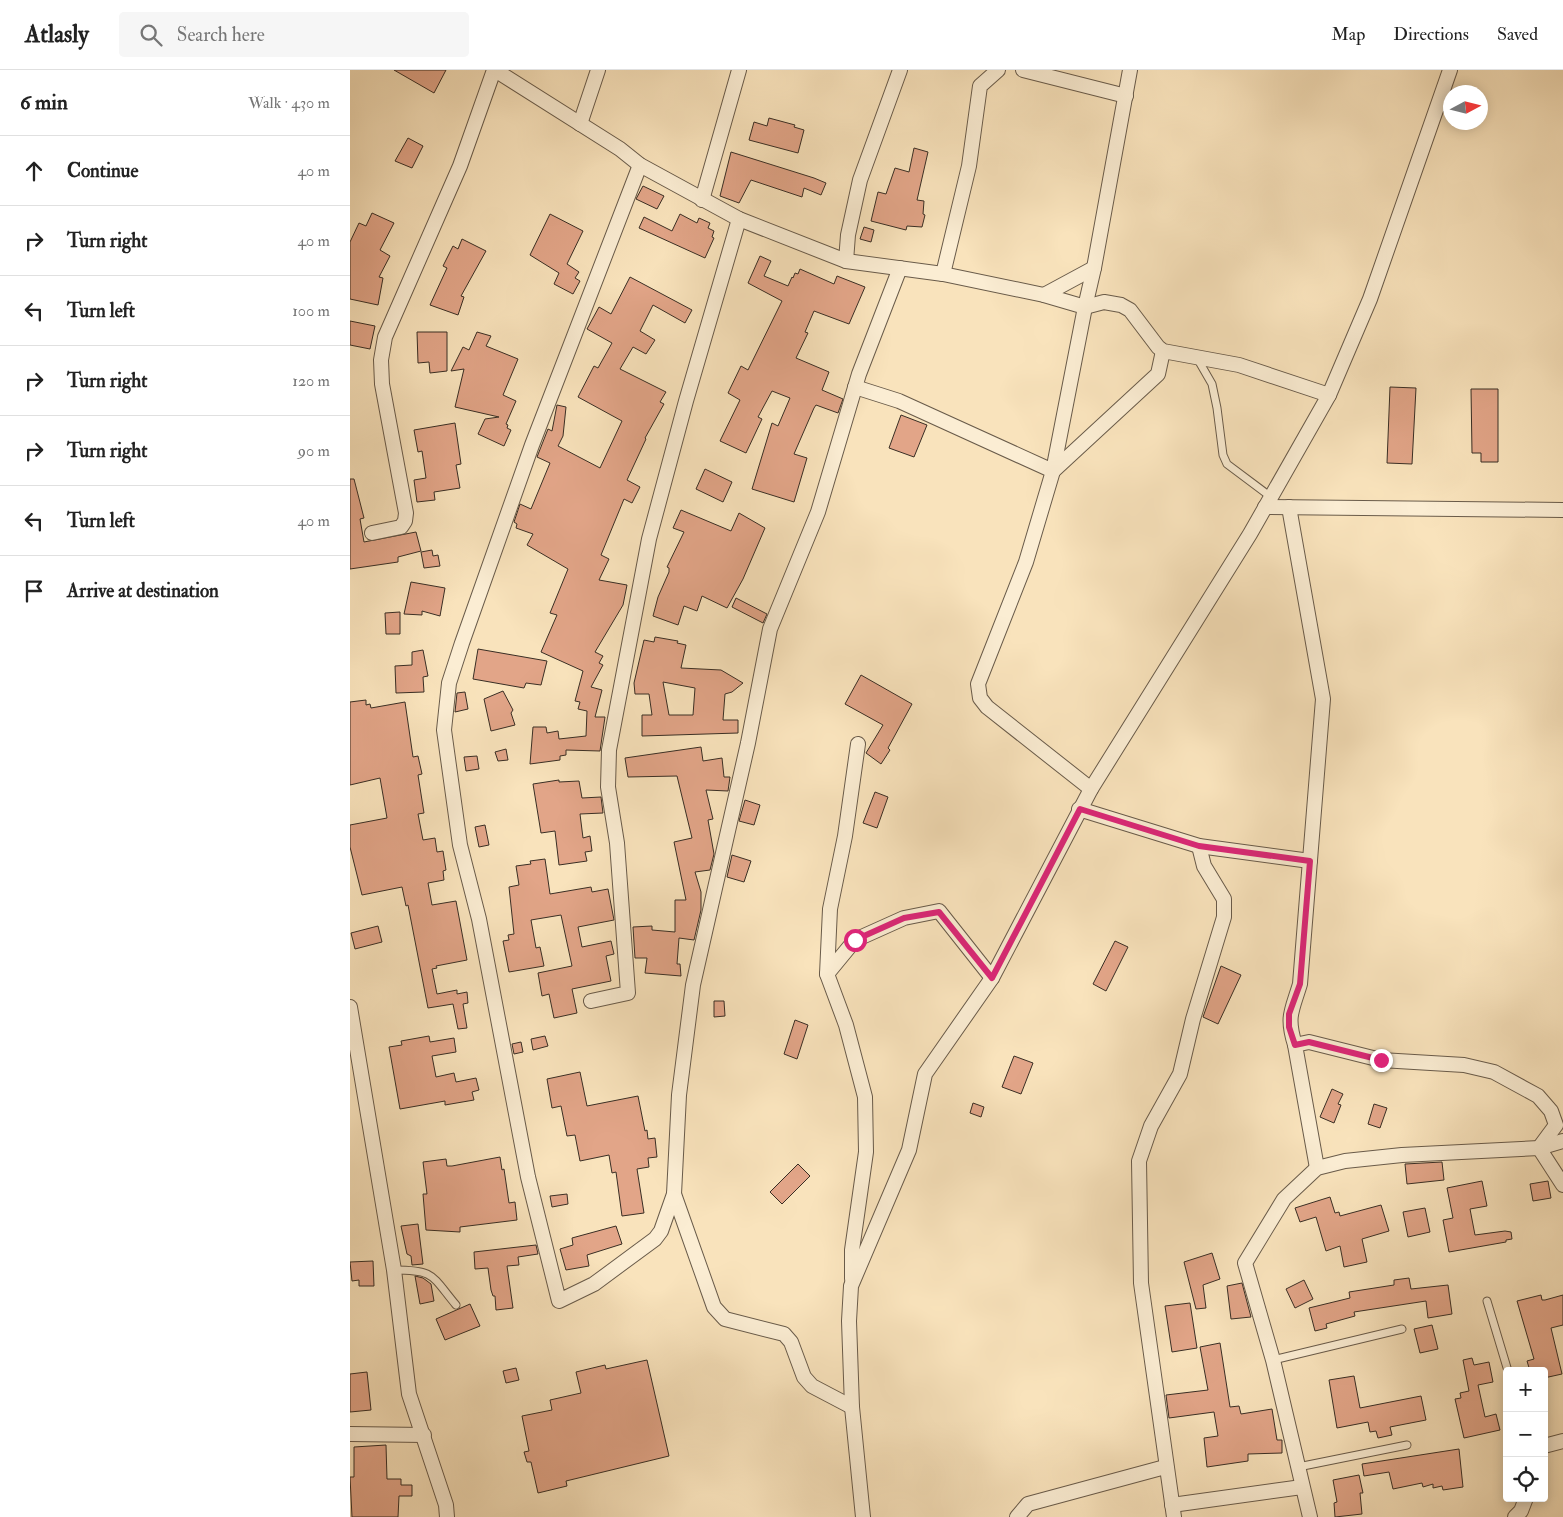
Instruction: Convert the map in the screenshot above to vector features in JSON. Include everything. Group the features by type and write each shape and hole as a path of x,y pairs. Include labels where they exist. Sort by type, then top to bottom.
{"street":[{"path":"372,533 401,527 405,521 406,513 382,384 381,360 385,337 460,166 494,70 580,124 640,165 702,200 740,219 846,261 943,274 1044,295 1085,307 1104,302 1121,305 1130,310 1162,351 1224,361 1329,395"},
{"path":"580,124 598,70"},
{"path":"702,200 738,70"},
{"path":"846,261 848,235 860,180 900,70"},
{"path":"943,274 970,166 980,86 998,70"},
{"path":"1022,70 1126,96"},
{"path":"1091,789 987,708 980,698 978,684 1026,562 1053,471 1094,268 1130,70"},
{"path":"852,1286 909,1150 925,1074 992,978 1091,789 1268,502 1329,395 1370,300 1450,70"},
{"path":"640,165 535,436 462,643 449,684 444,730 460,844 480,918 528,1177 559,1301 594,1284 655,1238 661,1231 674,1194 679,1095 693,984 748,743 770,629 818,512 855,387 900,268"},
{"path":"591,1001 628,993 617,843 608,787 609,750 649,540 686,401 740,219"},
{"path":"1044,295 1094,268"},
{"path":"1053,471 1158,374 1162,351"},
{"path":"855,387 899,401 1053,471"},
{"path":"1268,502 1289,507 1563,510"},
{"path":"1289,507 1323,699 1300,984 1289,1014 1289,1027 1295,1045 1317,1168"},
{"path":"858,744 845,836 830,909 827,974 846,1026 865,1097 866,1152 852,1250 852,1286 849,1321 852,1407 864,1517"},
{"path":"1080,809 1199,846 1310,861"},
{"path":"1199,846 1204,866 1224,899 1224,917 1193,1019 1180,1074 1151,1126 1139,1161 1141,1283 1165,1467 1173,1511 1302,1487"},
{"path":"827,974 855,940 904,918 939,912 992,978"},
{"path":"350,1010 394,1270 409,1394 424,1435 447,1517"},
{"path":"1295,1045 1309,1042 1381,1060 1464,1066 1494,1072 1538,1096 1550,1111 1556,1125 1539,1148"},
{"path":"1310,1517 1273,1360 1245,1263 1284,1199 1317,1168 1345,1161 1402,1155 1539,1148 1563,1141"},
{"path":"1539,1148 1563,1186"},
{"path":"674,1194 714,1306 725,1319 784,1334 790,1342 804,1377 812,1386 852,1407"},
{"path":"350,1434 424,1435"},
{"path":"1548,1445 1563,1441"},
{"path":"1017,1517 1028,1504 1165,1467"},
{"path":"1515,1517 1524,1502"}],"lane":[{"path":"1197,358 1212,384 1218,408 1222,454 1227,464 1268,502"},
{"path":"394,1270 418,1270 430,1274 456,1305"},
{"path":"1487,1301 1507,1367"},
{"path":"1273,1360 1402,1329"},
{"path":"1298,1467 1407,1445"}],"building":[{"path":"394,70 446,70 434,93"},
{"path":"769,118 795,125 794,127 804,130 798,153 749,140 754,122 767,126"},
{"path":"408,138 423,146 412,168 395,161"},
{"path":"914,148 928,152 917,200 924,201 923,214 925,215 922,227 907,226 906,230 871,221 878,192 886,194 895,168 909,172"},
{"path":"731,152 826,183 821,195 804,188 802,197 751,180 739,203 720,196"},
{"path":"643,186 664,196 657,209 636,199"},
{"path":"372,213 394,223 380,250 390,256 379,277 383,278 378,305 350,299 350,242 359,223 366,226"},
{"path":"550,214 583,231 567,264 579,272 575,278 580,281 573,294 554,284 559,273 530,255"},
{"path":"680,214 697,223 699,218 710,223 708,228 714,231 712,237 714,238 705,258 639,228 644,217 672,231"},
{"path":"864,227 874,230 871,242 860,239"},
{"path":"462,239 486,251 461,296 464,297 458,315 430,305 447,268 443,266 453,246 458,249"},
{"path":"760,256 771,261 764,276 788,286 792,277 795,273 798,274 800,269 834,284 837,276 865,287 849,324 814,311 805,332 808,333 796,358 829,372 822,390 843,399 838,413 816,405 814,408 794,454 807,458 794,502 752,489 772,423 778,426 790,398 772,391 758,417 762,419 746,453 720,441 740,400 728,393 741,366 748,370 782,301 748,283"},
{"path":"630,277 692,310 685,323 653,305 640,331 655,340 646,354 633,347 620,369 666,392 660,402 664,404 645,438 627,480 640,487 632,503 624,499 601,555 609,559 599,580 627,585 623,605 595,652 603,656 599,663 603,665 591,687 602,690 595,717 605,717 600,751 566,750 566,755 560,756 560,760 530,764 533,727 546,727 547,733 558,731 559,739 586,736 587,711 578,709 580,702 575,701 583,671 541,652 557,615 550,613 568,569 527,545 533,534 516,528 517,524 514,522 520,504 531,509 550,463 537,457 548,429 552,431 557,405 566,407 563,436 558,446 600,468 622,421 578,397 594,366 598,368 612,343 587,329 599,307 611,314"},
{"path":"350,321 375,326 370,349 350,345"},
{"path":"417,332 447,332 447,371 430,373 429,362 418,363"},
{"path":"477,332 491,336 486,346 518,359 503,395 516,401 506,424 508,425 507,428 511,430 504,446 478,434 485,419 499,417 455,407 464,369 451,371 463,347 469,350"},
{"path":"1390,387 1416,388 1412,464 1387,463"},
{"path":"1471,389 1498,389 1498,462 1481,462 1481,453 1472,453"},
{"path":"901,415 927,425 914,457 889,448"},
{"path":"455,423 461,464 456,465 460,488 434,492 435,500 417,502 414,480 426,478 422,451 418,452 414,430"},
{"path":"705,469 732,482 723,502 696,489"},
{"path":"350,479 354,479 364,518 360,519 364,542 416,532 421,551 398,557 398,562 350,569"},
{"path":"681,510 731,531 739,513 765,528 743,579 727,608 702,596 697,611 684,606 678,625 653,616 658,597 669,572 667,567 684,532 673,528"},
{"path":"432,550 433,556 438,555 440,566 424,568 421,552"},
{"path":"411,582 445,588 440,616 422,611 422,615 404,614"},
{"path":"736,598 767,614 763,623 732,607"},
{"path":"400,612 400,634 386,634 385,613"},
{"path":"655,637 678,641 677,643 686,645 681,668 721,670 743,683 732,692 725,694 723,720 738,720 738,733 642,736 642,715 652,715 649,694 635,694 634,683 644,640 654,642","holes":["663,682 695,688 693,715 669,715"]},
{"path":"478,649 547,661 541,685 526,683 524,688 473,679"},
{"path":"423,650 428,676 423,677 424,692 396,693 395,666 412,665 412,652"},
{"path":"861,675 912,704 888,748 890,750 881,764 866,753 883,725 845,704"},
{"path":"503,691 513,710 511,713 515,725 491,731 484,699"},
{"path":"465,692 468,709 455,712 457,693"},
{"path":"366,700 366,705 370,704 371,708 405,702 413,757 418,756 422,774 418,775 424,813 418,814 423,840 435,838 437,852 443,851 446,870 443,871 444,880 428,883 432,905 456,901 467,960 436,966 437,968 432,969 437,994 457,990 457,994 467,992 468,1003 463,1004 467,1028 458,1029 453,1004 428,1008 408,905 406,906 402,887 362,895 350,847 350,825 387,818 380,778 350,785 350,702"},
{"path":"701,747 703,761 722,758 724,777 730,777 728,791 706,790 713,819 708,820 714,854 710,870 695,872 701,892 701,910 694,940 679,938 677,964 680,964 681,976 645,973 647,958 635,958 633,927 652,926 652,930 675,932 675,900 686,900 674,842 692,838 677,776 628,777 625,758"},
{"path":"506,749 508,760 498,761 495,752"},
{"path":"477,756 479,769 466,771 464,757"},
{"path":"559,780 559,782 579,781 582,798 601,797 603,813 580,814 583,838 590,836 592,851 585,852 587,861 559,865 555,831 541,833 533,784"},
{"path":"875,792 888,797 877,828 863,823"},
{"path":"745,800 760,805 754,825 739,821"},
{"path":"485,825 489,845 479,847 475,827"},
{"path":"732,855 751,861 744,882 727,877"},
{"path":"545,859 550,894 591,887 592,892 608,889 614,920 578,927 582,947 611,941 614,954 606,956 611,981 572,989 577,1013 554,1018 549,994 542,996 538,973 572,966 561,915 531,920 536,948 540,947 544,966 509,972 503,941 509,940 508,935 514,934 509,887 519,885 516,866 531,864 530,861"},
{"path":"378,926 382,942 355,949 351,933"},
{"path":"1115,941 1128,947 1106,991 1093,984"},
{"path":"1221,966 1241,975 1218,1024 1203,1017"},
{"path":"714,1001 724,1001 725,1016 714,1017"},
{"path":"795,1020 808,1025 797,1059 784,1054"},
{"path":"429,1036 430,1042 454,1038 456,1052 432,1056 436,1077 454,1073 456,1082 476,1078 479,1090 472,1092 474,1100 445,1105 445,1101 400,1109 389,1047 402,1045 401,1041"},
{"path":"545,1036 548,1046 533,1050 531,1039"},
{"path":"521,1042 523,1052 514,1054 512,1044"},
{"path":"1014,1056 1033,1063 1021,1094 1002,1087"},
{"path":"580,1072 587,1106 638,1096 648,1139 655,1138 657,1157 648,1158 649,1167 637,1169 644,1213 622,1216 616,1172 612,1173 609,1155 580,1161 575,1135 567,1136 561,1106 552,1108 547,1079"},
{"path":"1332,1089 1343,1094 1338,1104 1341,1105 1334,1123 1320,1117"},
{"path":"973,1103 984,1107 981,1117 970,1113"},
{"path":"1374,1104 1387,1108 1380,1128 1368,1124"},
{"path":"500,1157 502,1170 504,1169 509,1203 515,1202 517,1220 460,1227 460,1232 426,1230 423,1194 427,1194 423,1162 446,1159 447,1166 452,1166"},
{"path":"1442,1162 1444,1180 1407,1184 1405,1164"},
{"path":"798,1164 810,1176 782,1204 770,1192"},
{"path":"1482,1181 1487,1206 1470,1209 1475,1235 1505,1231 1511,1232 1512,1239 1506,1240 1506,1242 1449,1252 1443,1220 1453,1218 1447,1188"},
{"path":"1548,1181 1551,1198 1533,1201 1530,1184"},
{"path":"567,1194 568,1204 552,1207 550,1196"},
{"path":"1330,1197 1335,1213 1339,1212 1340,1216 1381,1205 1389,1231 1362,1239 1367,1262 1344,1267 1340,1246 1326,1251 1316,1217 1300,1222 1295,1208"},
{"path":"1425,1208 1430,1232 1408,1237 1403,1212"},
{"path":"418,1224 423,1264 412,1265 411,1256 407,1254 401,1226"},
{"path":"616,1226 622,1244 587,1255 589,1266 566,1270 560,1249 573,1245 572,1238"},
{"path":"536,1245 538,1254 518,1257 519,1265 507,1266 513,1308 496,1310 495,1296 493,1296 491,1290 488,1268 475,1269 474,1252"},
{"path":"1212,1253 1220,1279 1203,1285 1206,1308 1196,1309 1184,1262"},
{"path":"373,1261 374,1286 359,1286 359,1280 352,1281 350,1262"},
{"path":"415,1276 423,1278 431,1284 434,1301 420,1304"},
{"path":"1409,1278 1411,1289 1448,1285 1452,1314 1428,1318 1426,1301 1354,1312 1355,1316 1326,1324 1327,1328 1315,1331 1309,1308 1350,1298 1349,1292 1394,1285 1394,1280"},
{"path":"1304,1280 1313,1299 1295,1308 1286,1289"},
{"path":"1242,1283 1251,1317 1231,1319 1227,1286"},
{"path":"1541,1295 1542,1300 1545,1300 1563,1295 1563,1325 1551,1328 1562,1374 1548,1377 1548,1367 1529,1367 1527,1361 1534,1359 1517,1301"},
{"path":"1190,1303 1197,1348 1172,1352 1165,1306"},
{"path":"470,1304 480,1326 445,1340 436,1319"},
{"path":"1432,1325 1438,1349 1420,1353 1414,1329"},
{"path":"1220,1343 1230,1407 1239,1406 1241,1414 1272,1409 1277,1440 1282,1440 1282,1453 1248,1454 1248,1461 1207,1467 1204,1438 1218,1436 1214,1412 1169,1418 1166,1395 1208,1390 1200,1347"},
{"path":"1472,1358 1474,1365 1489,1362 1493,1382 1478,1385 1485,1417 1496,1414 1500,1430 1464,1438 1455,1399 1461,1398 1460,1393 1469,1391 1463,1360"},
{"path":"647,1360 669,1456 566,1481 567,1486 538,1493 531,1462 527,1462 524,1452 529,1451 522,1416 552,1410 550,1400 581,1393 576,1372 605,1365 606,1369"},
{"path":"516,1368 519,1380 506,1383 503,1371"},
{"path":"367,1372 371,1410 350,1412 350,1374"},
{"path":"1354,1376 1360,1408 1421,1396 1426,1420 1390,1427 1392,1435 1378,1438 1376,1431 1370,1432 1368,1422 1337,1428 1329,1380"},
{"path":"386,1445 387,1479 401,1479 401,1485 412,1485 412,1496 399,1496 398,1517 352,1517 350,1477 354,1477 354,1447"},
{"path":"1459,1449 1463,1487 1443,1490 1442,1486 1433,1488 1433,1484 1423,1487 1422,1483 1393,1489 1389,1472 1364,1476 1362,1464"},
{"path":"1359,1475 1363,1493 1360,1493 1362,1514 1335,1517 1334,1503 1337,1502 1333,1480"}],"route":[{"path":"855,940 904,918 939,912 992,978 1080,809 1199,846 1310,861 1300,984 1289,1014 1289,1027 1295,1045 1309,1042 1381,1060"}]}
